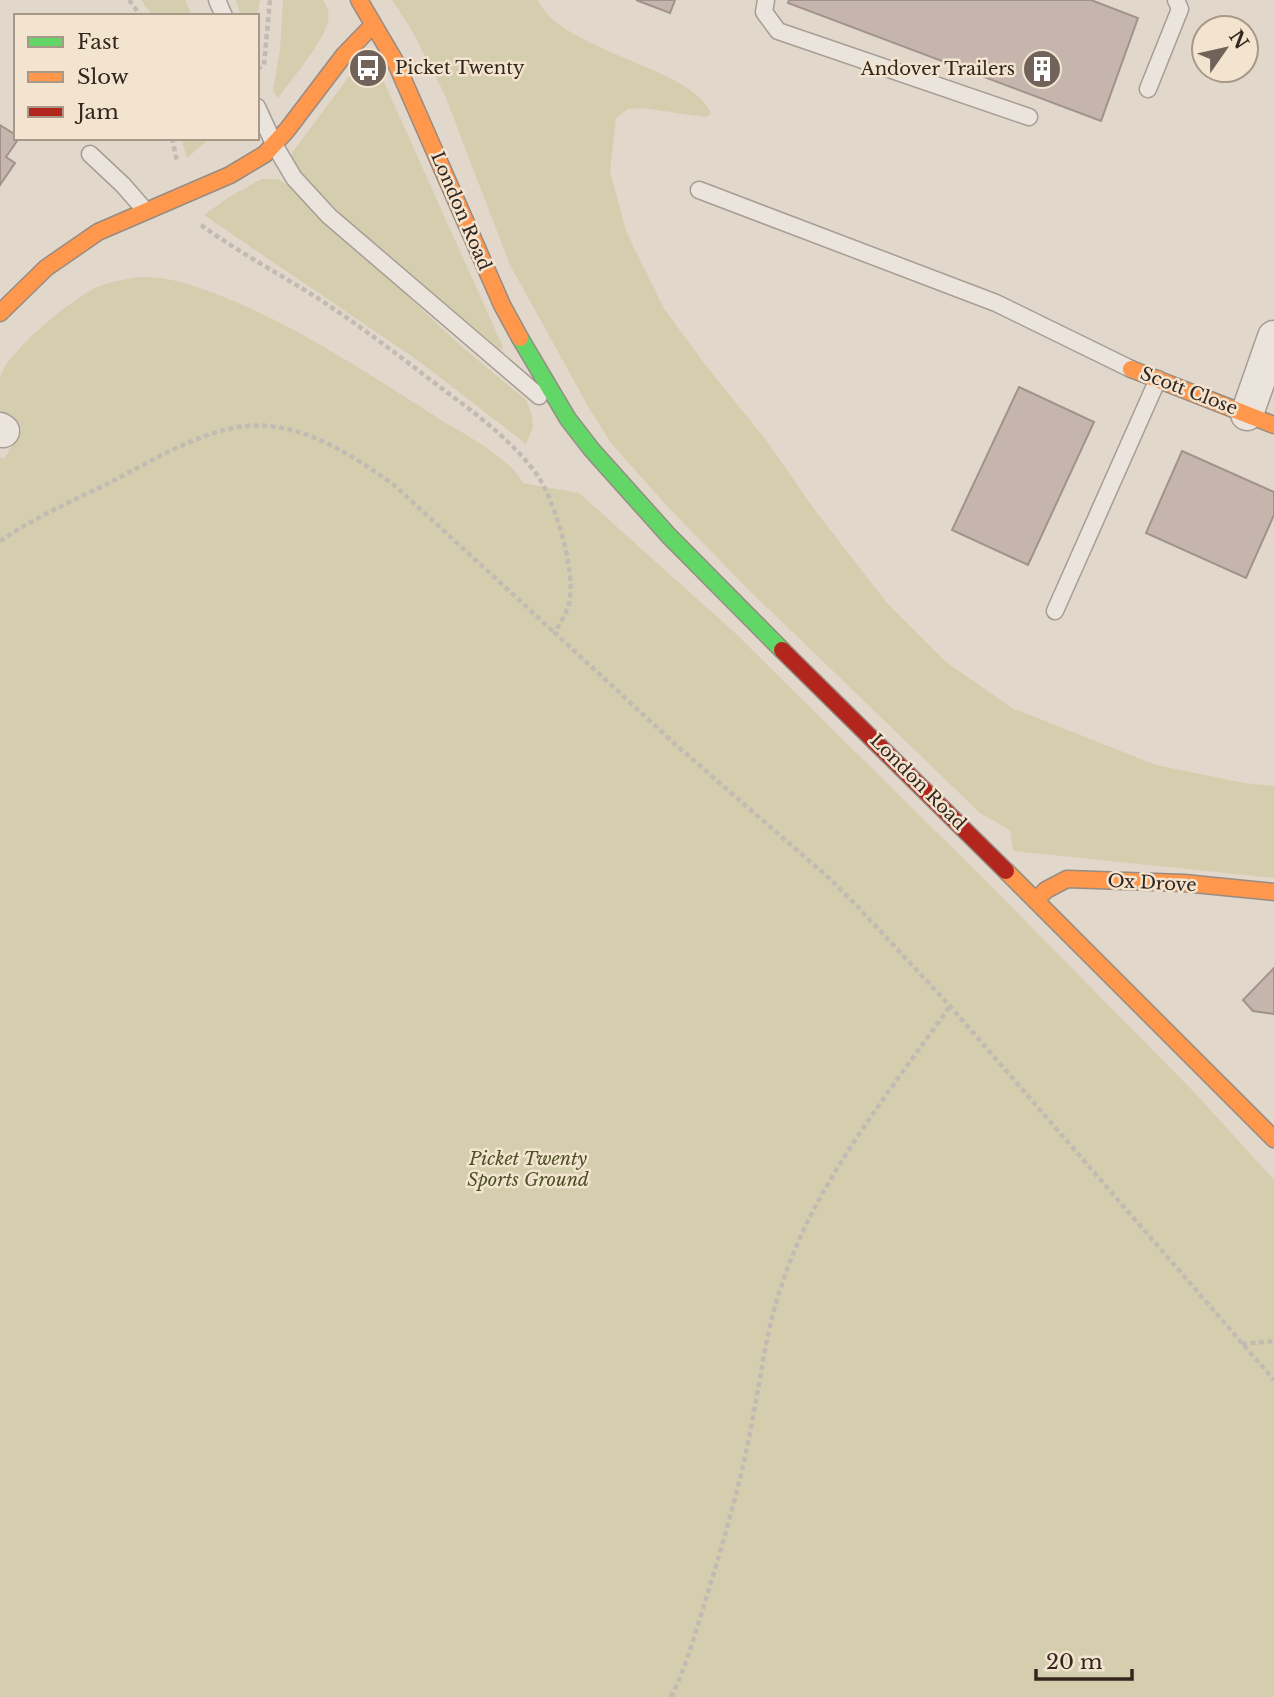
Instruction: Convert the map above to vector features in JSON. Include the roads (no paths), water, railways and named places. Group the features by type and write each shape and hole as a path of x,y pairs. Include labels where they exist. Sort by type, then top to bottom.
{"main road":[{"name":"London Road","path":"359,0 395,61 502,305 568,419 625,488 687,554 1274,1139"},
{"path":"0,313 38,274 89,236 144,209 233,174 261,157 275,146 342,56 373,24"},
{"name":"Scott Close","path":"1131,369 1260,420"},
{"name":"Ox Drove","path":"1036,900 1046,890 1067,879 1184,883 1274,892"}],"street":[{"name":"Scott Close","path":"1260,420 1274,337"}],"lane":[{"path":"766,0 764,12 778,31 1029,117"},
{"path":"1148,89 1180,9 1176,0"},
{"name":"London Road","path":"259,111 294,178 330,216 568,419"},
{"path":"90,154 144,209"},
{"path":"699,190 996,303 1131,369"},
{"path":"1055,611 1158,379"}],"place":[{"name":"Picket Twenty","path":"368,68"},
{"name":"Andover Trailers","path":"1042,69"}],"park label":[{"name":"Picket Twenty Sports Ground","path":"528,1169"}]}
